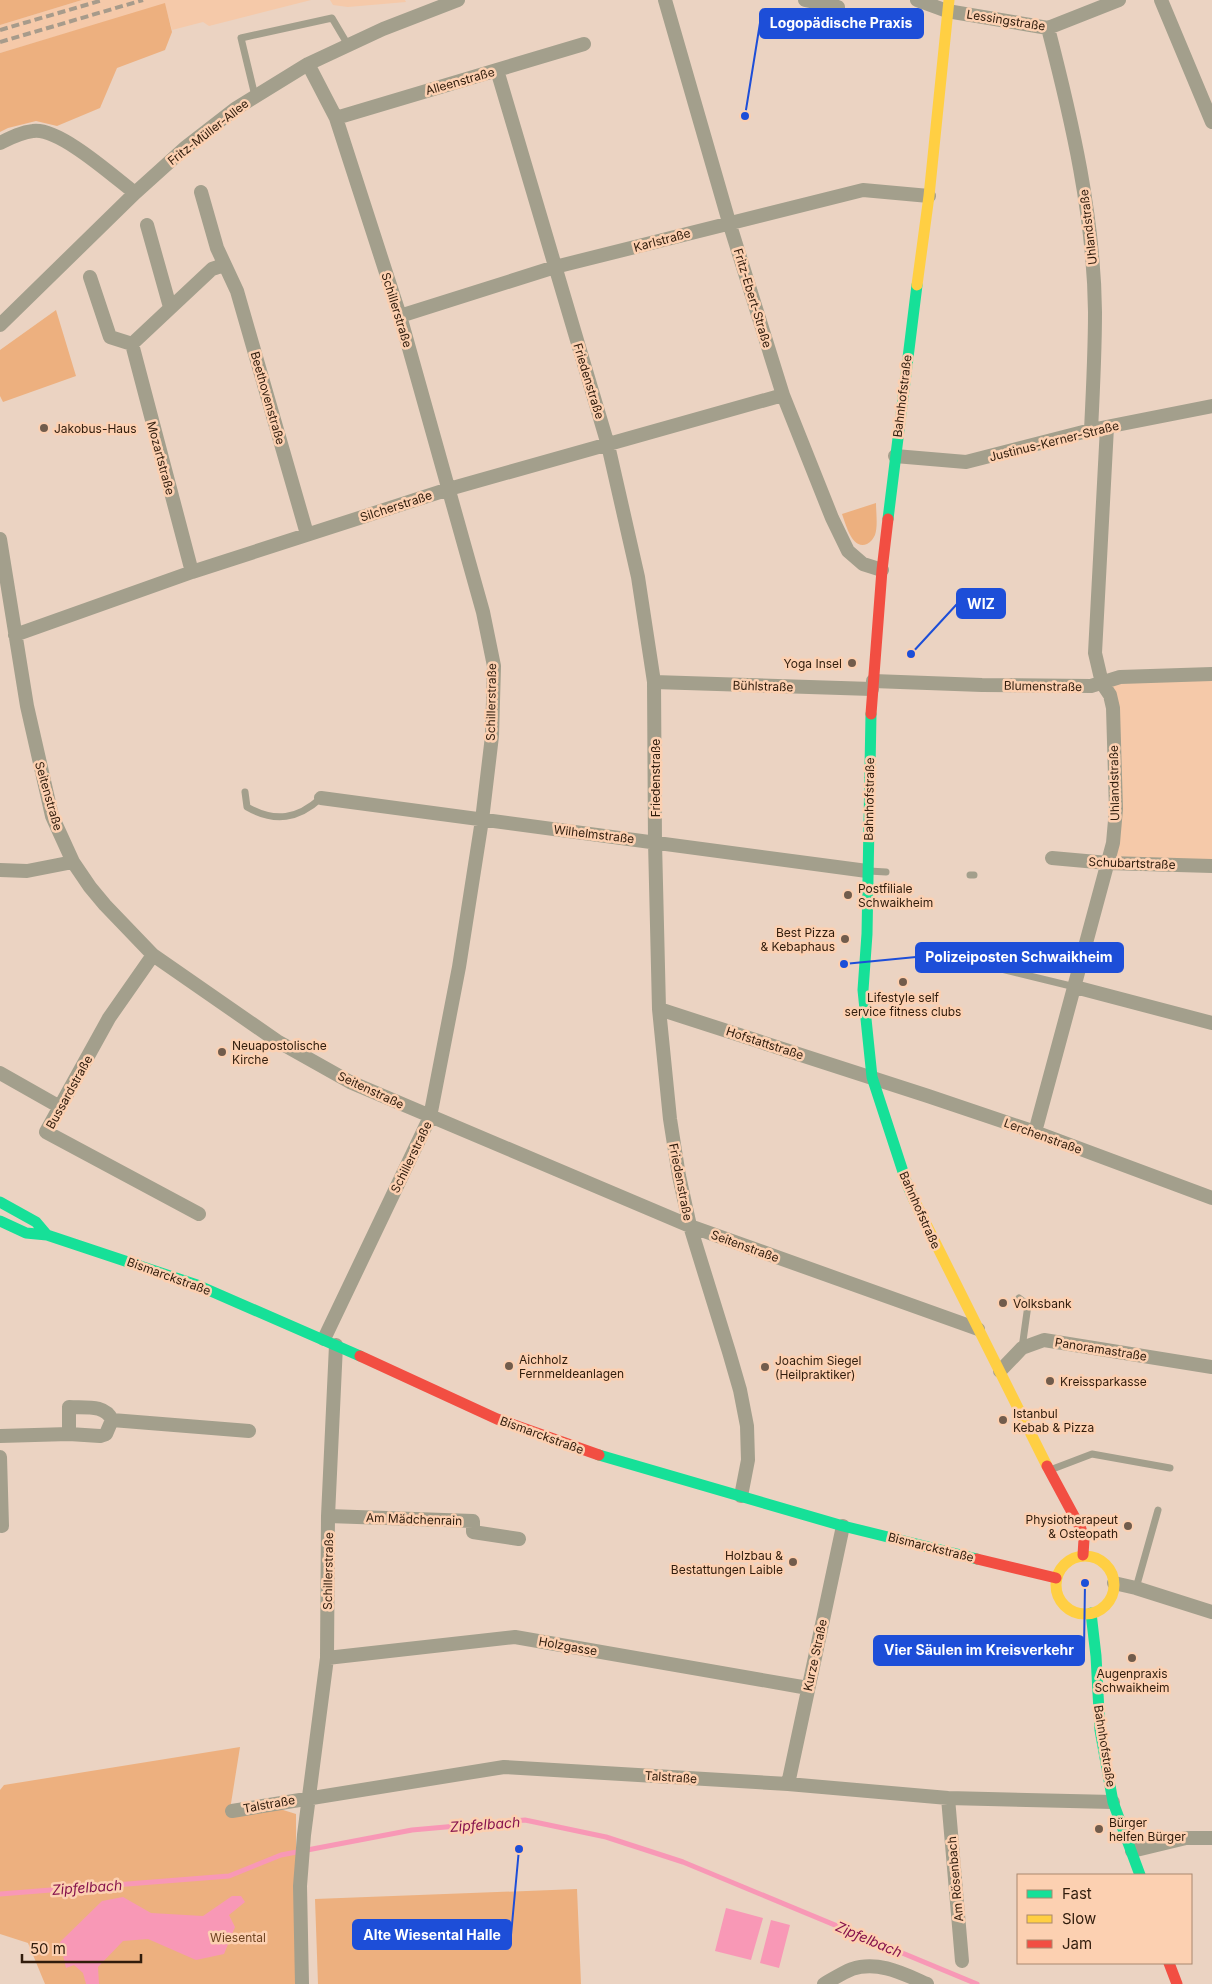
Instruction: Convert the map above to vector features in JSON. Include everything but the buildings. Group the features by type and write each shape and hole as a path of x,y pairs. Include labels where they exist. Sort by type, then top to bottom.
{"street":[{"name":"Fritz-Ebert-Straße","path":"665,0 729,222 783,395 832,518 848,551 863,564 882,570"},
{"path":"805,0 838,7"},
{"path":"916,0 948,5"},
{"name":"Lessingstraße","path":"948,5 1048,28 1119,0"},
{"path":"1161,0 1212,122"},
{"name":"Fritz-Müller-Allee","path":"0,325 135,193 186,148 235,109 308,64 383,29 454,1"},
{"name":"Bahnhofstraße","path":"948,5 929,196 882,570 872,685 867,934 863,990 872,1077 907,1184 928,1230 1049,1470 1081,1529 1084,1539 1084,1555"},
{"name":"Uhlandstraße","path":"1048,28 1066,98 1082,178 1092,258 1095,312 1091,430"},
{"name":"Alleenstraße","path":"336,118 584,44"},
{"name":"Schillerstraße","path":"302,1984 300,1886 304,1835 327,1658 330,1342 430,1116 458,967 482,820 492,736 494,666 483,612 400,316 336,118 308,64"},
{"name":"Friedenstraße","path":"497,70 608,445 638,577 654,682 659,1008 670,1119 679,1176 690,1226 740,1390 747,1426 748,1460 742,1496"},
{"path":"0,143 15,135 34,130 53,134 79,150 135,193"},
{"name":"Karlstraße","path":"400,316 555,267 863,190 929,196"},
{"path":"90,277 110,337 132,344 212,269 224,265 217,248 201,192"},
{"path":"147,225 170,307"},
{"name":"Beethovenstraße","path":"224,265 237,291 307,534"},
{"name":"Mozartstraße","path":"132,344 192,572"},
{"name":"Silcherstraße","path":"15,635 192,572 449,489 783,395"},
{"name":"Justinus-Kerner-Straße","path":"895,456 966,462 1091,430 1212,406"},
{"name":"Uhlandstraße","path":"1035,1132 1113,843 1116,809 1113,708 1110,695 1102,683 1096,653 1106,427"},
{"name":"Seitenstraße","path":"0,539 27,706 47,799 73,862 105,905 153,955 277,1041 350,1082 690,1226 978,1328"},
{"name":"Blumenstraße","path":"872,685 1091,686 1120,677 1212,674"},
{"name":"Bühlstraße","path":"654,682 872,685"},
{"name":"Wilhelmstraße","path":"321,798 867,871"},
{"name":"Schubartstraße","path":"1052,858 1108,863 1212,866"},
{"path":"0,870 27,871 73,862"},
{"name":"Bussardstraße","path":"153,955 109,1018 46,1132 199,1214"},
{"path":"1075,987 1212,1023"},
{"name":"Hofstattstraße","path":"659,1008 872,1077"},
{"path":"0,1073 60,1107"},
{"name":"Lerchenstraße","path":"872,1077 1035,1132 1212,1198"},
{"name":"Bismarckstraße","path":"0,1202 36,1222 47,1234"},
{"name":"Bismarckstraße","path":"0,1221 26,1233 47,1234 197,1285 330,1342 497,1419 580,1449 843,1526 1056,1578"},
{"name":"Panoramastraße","path":"1000,1371 1022,1348 1044,1340 1212,1367"},
{"path":"0,1436 69,1434 100,1436 106,1434 112,1420 109,1414 102,1409 69,1407 69,1434"},
{"path":"112,1420 249,1431"},
{"path":"0,1457 2,1526"},
{"name":"Am Mädchenrain","path":"328,1516 473,1521 473,1532 519,1539"},
{"name":"Kurze Straße","path":"788,1784 843,1526"},
{"path":"1084,1555 1095,1557 1106,1564 1112,1574 1114,1583 1113,1593 1109,1601 1101,1609 1091,1613 1080,1614 1068,1608 1057,1594 1056,1578 1066,1562 1084,1555"},
{"path":"1114,1583 1212,1612"},
{"name":"Bahnhofstraße","path":"1091,1613 1096,1656 1100,1730 1113,1802 1140,1874"},
{"name":"Holzgasse","path":"327,1658 515,1637 808,1688"},
{"name":"Talstraße","path":"232,1811 504,1767 788,1784 948,1798 1113,1802"},
{"name":"Am Rösenbach","path":"948,1798 962,1961"},
{"path":"1132,1851 1186,1838 1212,1838"},
{"path":"1169,1964 1177,1984"},
{"path":"824,1984 851,1970 867,1966 881,1967 927,1984"}],"lane":[{"path":"255,96 241,38 332,18 348,45"},
{"path":"245,792 247,807 260,814 271,816 291,817 305,811 321,798"},
{"path":"867,871 886,872"},
{"path":"977,963 1075,987"},
{"path":"1019,1298 1028,1305 1022,1348"},
{"path":"1049,1470 1092,1454 1170,1468"},
{"path":"1136,1588 1158,1510"}],"shaded area":[{"path":"82,0 311,0 209,26 203,22 172,30 165,4 0,53 0,25"},
{"path":"330,0 405,0 406,2 348,7 333,5"},
{"path":"1212,674 1212,866 1108,863 1113,708 1102,683"},
{"path":"232,1896 241,1896 245,1902 229,1915 235,1927 224,1954 196,1960 148,1939 123,1941 98,1967 99,1984 86,1984 83,1973 74,1965 66,1968 60,1942 102,1901 123,1897 151,1913 203,1916"},
{"path":"726,1908 763,1918 751,1960 715,1951"},
{"path":"771,1920 790,1925 779,1968 760,1963"}],"green space":[{"path":"0,0 82,0 0,25"},
{"path":"165,3 172,32 165,50 117,68 100,108 57,126 36,121 0,132 0,53"},
{"path":"56,310 76,376 3,402 0,396 0,350"},
{"path":"876,503 877,523 875,535 867,544 857,543 850,535 842,514"},
{"name":"Wiesental","path":"240,1747 229,1816 280,1809 296,1814 296,1984 45,1984 28,1943 0,1934 0,1790 4,1785"},
{"path":"577,1889 581,1984 318,1984 315,1899"}],"waterway":[{"name":"Zipfelbach","path":"0,1894 229,1876 281,1855 412,1830 525,1820 606,1837 683,1862 977,1984"}],"railway":[{"path":"0,30 103,0"},
{"path":"0,42 143,0"}],"traffic: fast":[{"path":"888,519 917,285"},
{"path":"871,714 867,934 863,990 872,1077 914,1200"},
{"path":"0,1202 36,1222 47,1235"},
{"path":"0,1221 26,1233 47,1235 197,1285 360,1356"},
{"path":"599,1455 843,1526 977,1559"},
{"path":"1091,1613 1096,1656 1100,1730 1113,1802 1140,1874"}],"traffic: slow":[{"path":"917,285 929,196 949,0"},
{"path":"914,1200 1047,1466"},
{"path":"1079,1556 1091,1556 1106,1564 1114,1579 1114,1585 1114,1591 1106,1606 1091,1614 1079,1614 1064,1606 1056,1591 1056,1579 1064,1564 1079,1556"}],"traffic: jam":[{"path":"871,714 882,570 888,519"},
{"path":"360,1356 497,1419 599,1455"},
{"path":"1047,1466 1081,1529 1084,1539 1083,1555"},
{"path":"977,1559 1056,1578"},
{"path":"1169,1964 1177,1984"}],"place":[{"name":"Logopädische Praxis","path":"745,116"},
{"name":"Jakobus-Haus","path":"44,428"},
{"name":"WIZ","path":"911,654"},
{"name":"Yoga Insel","path":"852,663"},
{"name":"Postfiliale Schwaikheim","path":"848,895"},
{"name":"Best Pizza & Kebaphaus","path":"845,939"},
{"name":"Polizeiposten Schwaikheim","path":"844,964"},
{"name":"Lifestyle self service fitness clubs","path":"903,982"},
{"name":"Neuapostolische Kirche","path":"222,1052"},
{"name":"Volksbank","path":"1003,1303"},
{"name":"Aichholz Fernmeldeanlagen","path":"509,1366"},
{"name":"Joachim Siegel (Heilpraktiker)","path":"765,1367"},
{"name":"Kreissparkasse","path":"1050,1381"},
{"name":"Istanbul Kebab & Pizza","path":"1003,1420"},
{"name":"Physiotherapeut & Osteopath","path":"1128,1526"},
{"name":"Holzbau & Bestattungen Laible","path":"793,1562"},
{"name":"Vier Säulen im Kreisverkehr","path":"1085,1583"},
{"name":"Augenpraxis Schwaikheim","path":"1132,1658"},
{"name":"Bürger helfen Bürger","path":"1099,1829"},
{"name":"Alte Wiesental Halle","path":"519,1849"}]}
